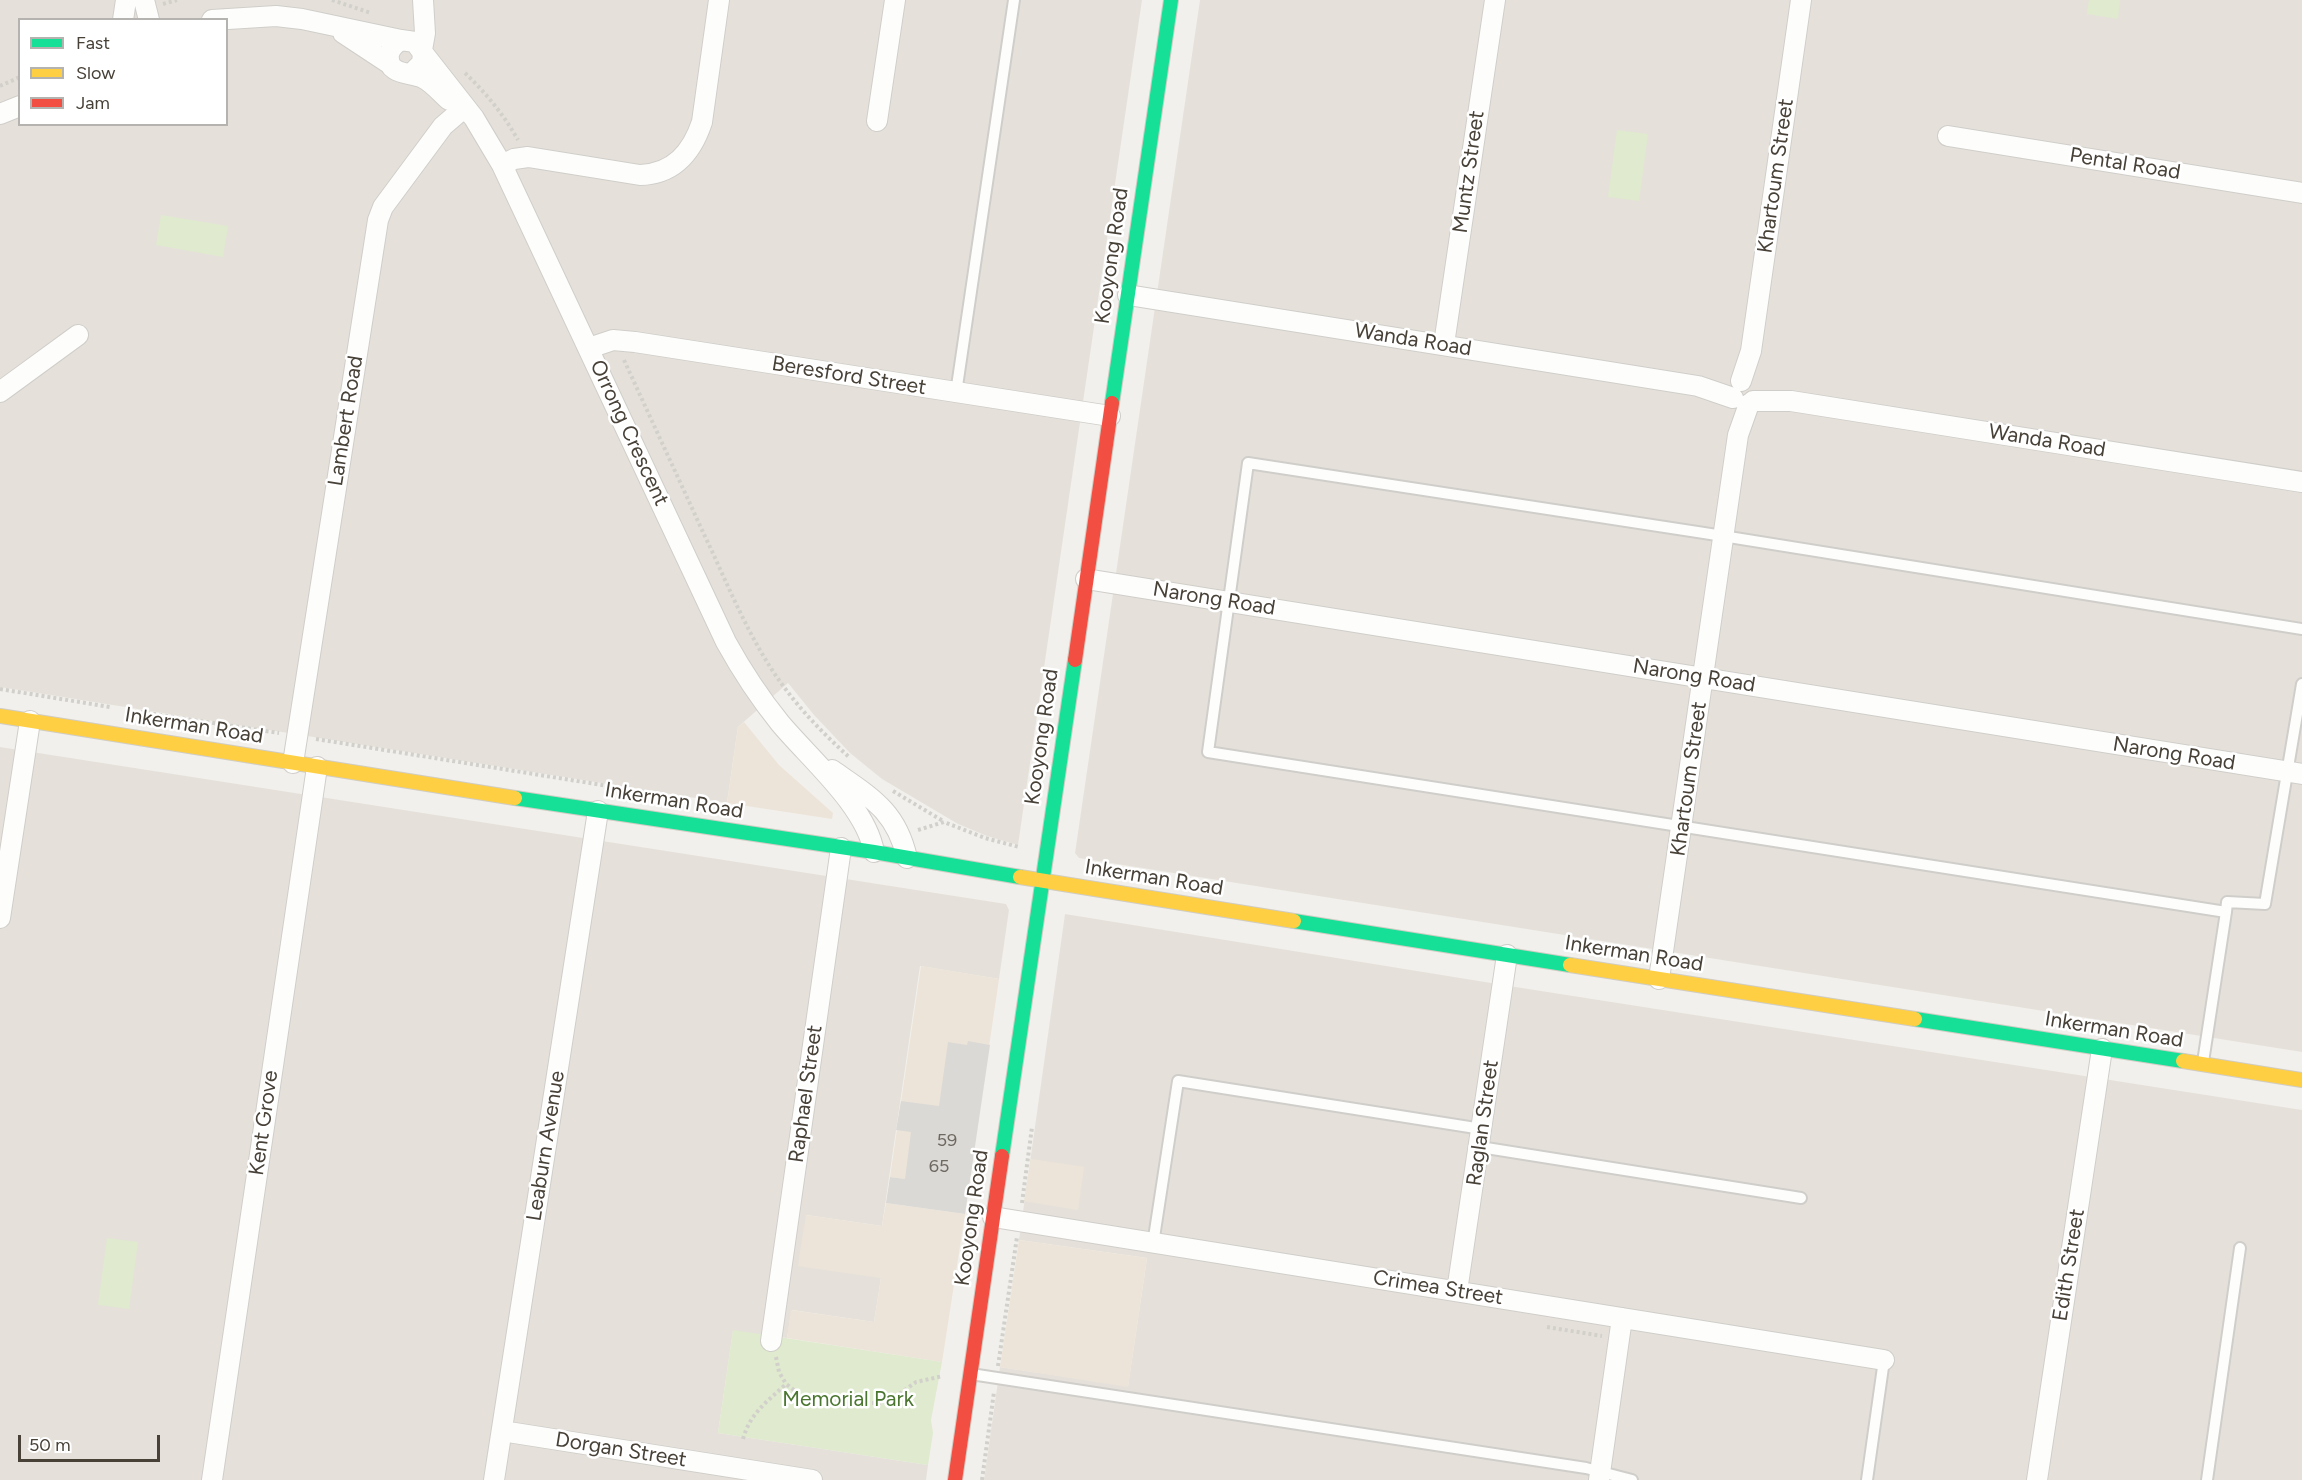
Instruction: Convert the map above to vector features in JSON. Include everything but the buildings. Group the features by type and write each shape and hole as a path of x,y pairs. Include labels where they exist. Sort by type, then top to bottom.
{"street":[{"path":"123,18 126,0"},
{"path":"144,0 148,18"},
{"path":"390,64 392,47 403,40 422,0"},
{"path":"333,27 390,64 399,73 411,74 422,63 425,33 422,0"},
{"path":"502,165 528,156 640,175 652,175 679,162 689,152 702,122 719,0"},
{"path":"877,121 895,0"},
{"name":"Kooyong Road","path":"955,1480 1171,0"},
{"name":"Muntz Street","path":"1444,344 1495,0"},
{"name":"Khartoum Street","path":"1659,979 1801,0"},
{"path":"228,19 276,16 415,42 423,52"},
{"name":"Orrong Crescent","path":"423,52 483,132 502,165 726,642 759,695 864,822 874,852"},
{"name":"Orrong Crescent","path":"411,74 424,79 450,101 465,108"},
{"path":"0,114 18,107"},
{"name":"Lambert Road","path":"293,763 379,213 443,126 465,108"},
{"name":"Pental Road","path":"1948,136 2302,193"},
{"name":"Wanda Road","path":"1128,295 2302,482"},
{"path":"0,392 78,335"},
{"name":"Beresford Street","path":"589,348 613,340 1110,416"},
{"name":"Narong Road","path":"1086,579 2295,773"},
{"name":"Inkerman Road","path":"0,716 598,811 874,852 1042,881 2302,1080"},
{"path":"0,918 30,721"},
{"name":"Orrong Crescent","path":"805,751 881,807 898,830 907,858"},
{"name":"Kent Grove","path":"212,1480 317,767"},
{"name":"Leaburn Avenue","path":"494,1480 598,811"},
{"name":"Raphael Street","path":"771,1341 841,848"},
{"name":"Raglan Street","path":"1457,1291 1507,955"},
{"name":"Edith Street","path":"2037,1480 2102,1049"},
{"name":"Crimea Street","path":"993,1217 1884,1360"},
{"path":"1600,1476 1622,1318"},
{"name":"Dorgan Street","path":"502,1431 804,1479"}],"lane":[{"path":"956,393 1014,0"},
{"path":"2226,912 1208,752 1248,463 1724,536 2302,629"},
{"path":"2202,1065 2227,902 2265,904 2295,773 2302,684"},
{"path":"1153,1244 1178,1081 1801,1198"},
{"path":"2207,1480 2240,1248"},
{"path":"1867,1480 1884,1360"},
{"path":"971,1374 1586,1468 1600,1476 1632,1480"}],"path":[{"path":"332,0 376,15"},
{"path":"464,72 480,87 508,122 528,156"},
{"path":"0,86 18,78"},
{"path":"613,340 740,612 769,664 787,691 826,736 854,761"},
{"path":"0,689 111,708"},
{"path":"133,711 663,795"},
{"path":"891,790 944,822 985,838 1019,847"},
{"path":"898,830 915,830 944,822"},
{"path":"982,1480 1033,1121"},
{"path":"771,1341 774,1344 779,1372 786,1384 802,1396 824,1403 882,1403 891,1400 916,1382 943,1376"},
{"path":"743,1439 758,1409 786,1384"}],"shaded area":[{"path":"0,0 1142,0 1018,845 958,824 882,779 850,753 788,683 738,727 727,803 0,687"},
{"path":"1200,0 2302,0 2302,1052 1079,858 1075,853"},
{"path":"744,722 779,765 833,813 832,819 727,803 738,727"},
{"path":"0,747 1006,904 1009,910 999,979 920,966 882,1226 806,1215 881,1278 874,1322 792,1310 787,1338 733,1331 718,1433 928,1465 926,1480 0,1480"},
{"path":"1065,914 2302,1110 2302,1480 984,1480 1000,1367 1128,1386 1147,1258 1019,1240"},
{"path":"921,966 999,979 968,1189 890,1177"},
{"path":"1031,1159 1084,1167 1078,1210 1024,1201"},
{"path":"886,1203 965,1214 942,1362 787,1338 791,1310 874,1322 881,1278 798,1266 806,1215 882,1226"},
{"path":"1019,1240 1147,1258 1128,1387 1000,1367"}],"green space":[{"path":"2089,0 2120,0 2118,19 2087,14"},
{"path":"1617,130 1648,134 1639,201 1608,197"},
{"path":"161,215 228,226 223,257 156,245"},
{"path":"107,1238 138,1242 129,1309 98,1305"},
{"name":"Memorial Park","path":"733,1330 942,1362 931,1420 933,1433 928,1465 718,1433"}],"traffic: fast":[{"path":"1112,403 1171,0"},
{"path":"1002,1156 1075,660"},
{"path":"515,798 874,852 1020,877"},
{"path":"1294,921 1570,965"},
{"path":"1915,1019 2183,1061"}],"traffic: slow":[{"path":"0,716 515,798"},
{"path":"1020,877 1294,921"},
{"path":"1570,965 1915,1019"},
{"path":"2183,1061 2302,1080"}],"traffic: jam":[{"path":"1075,660 1112,403"},
{"path":"955,1480 1002,1156"}]}
